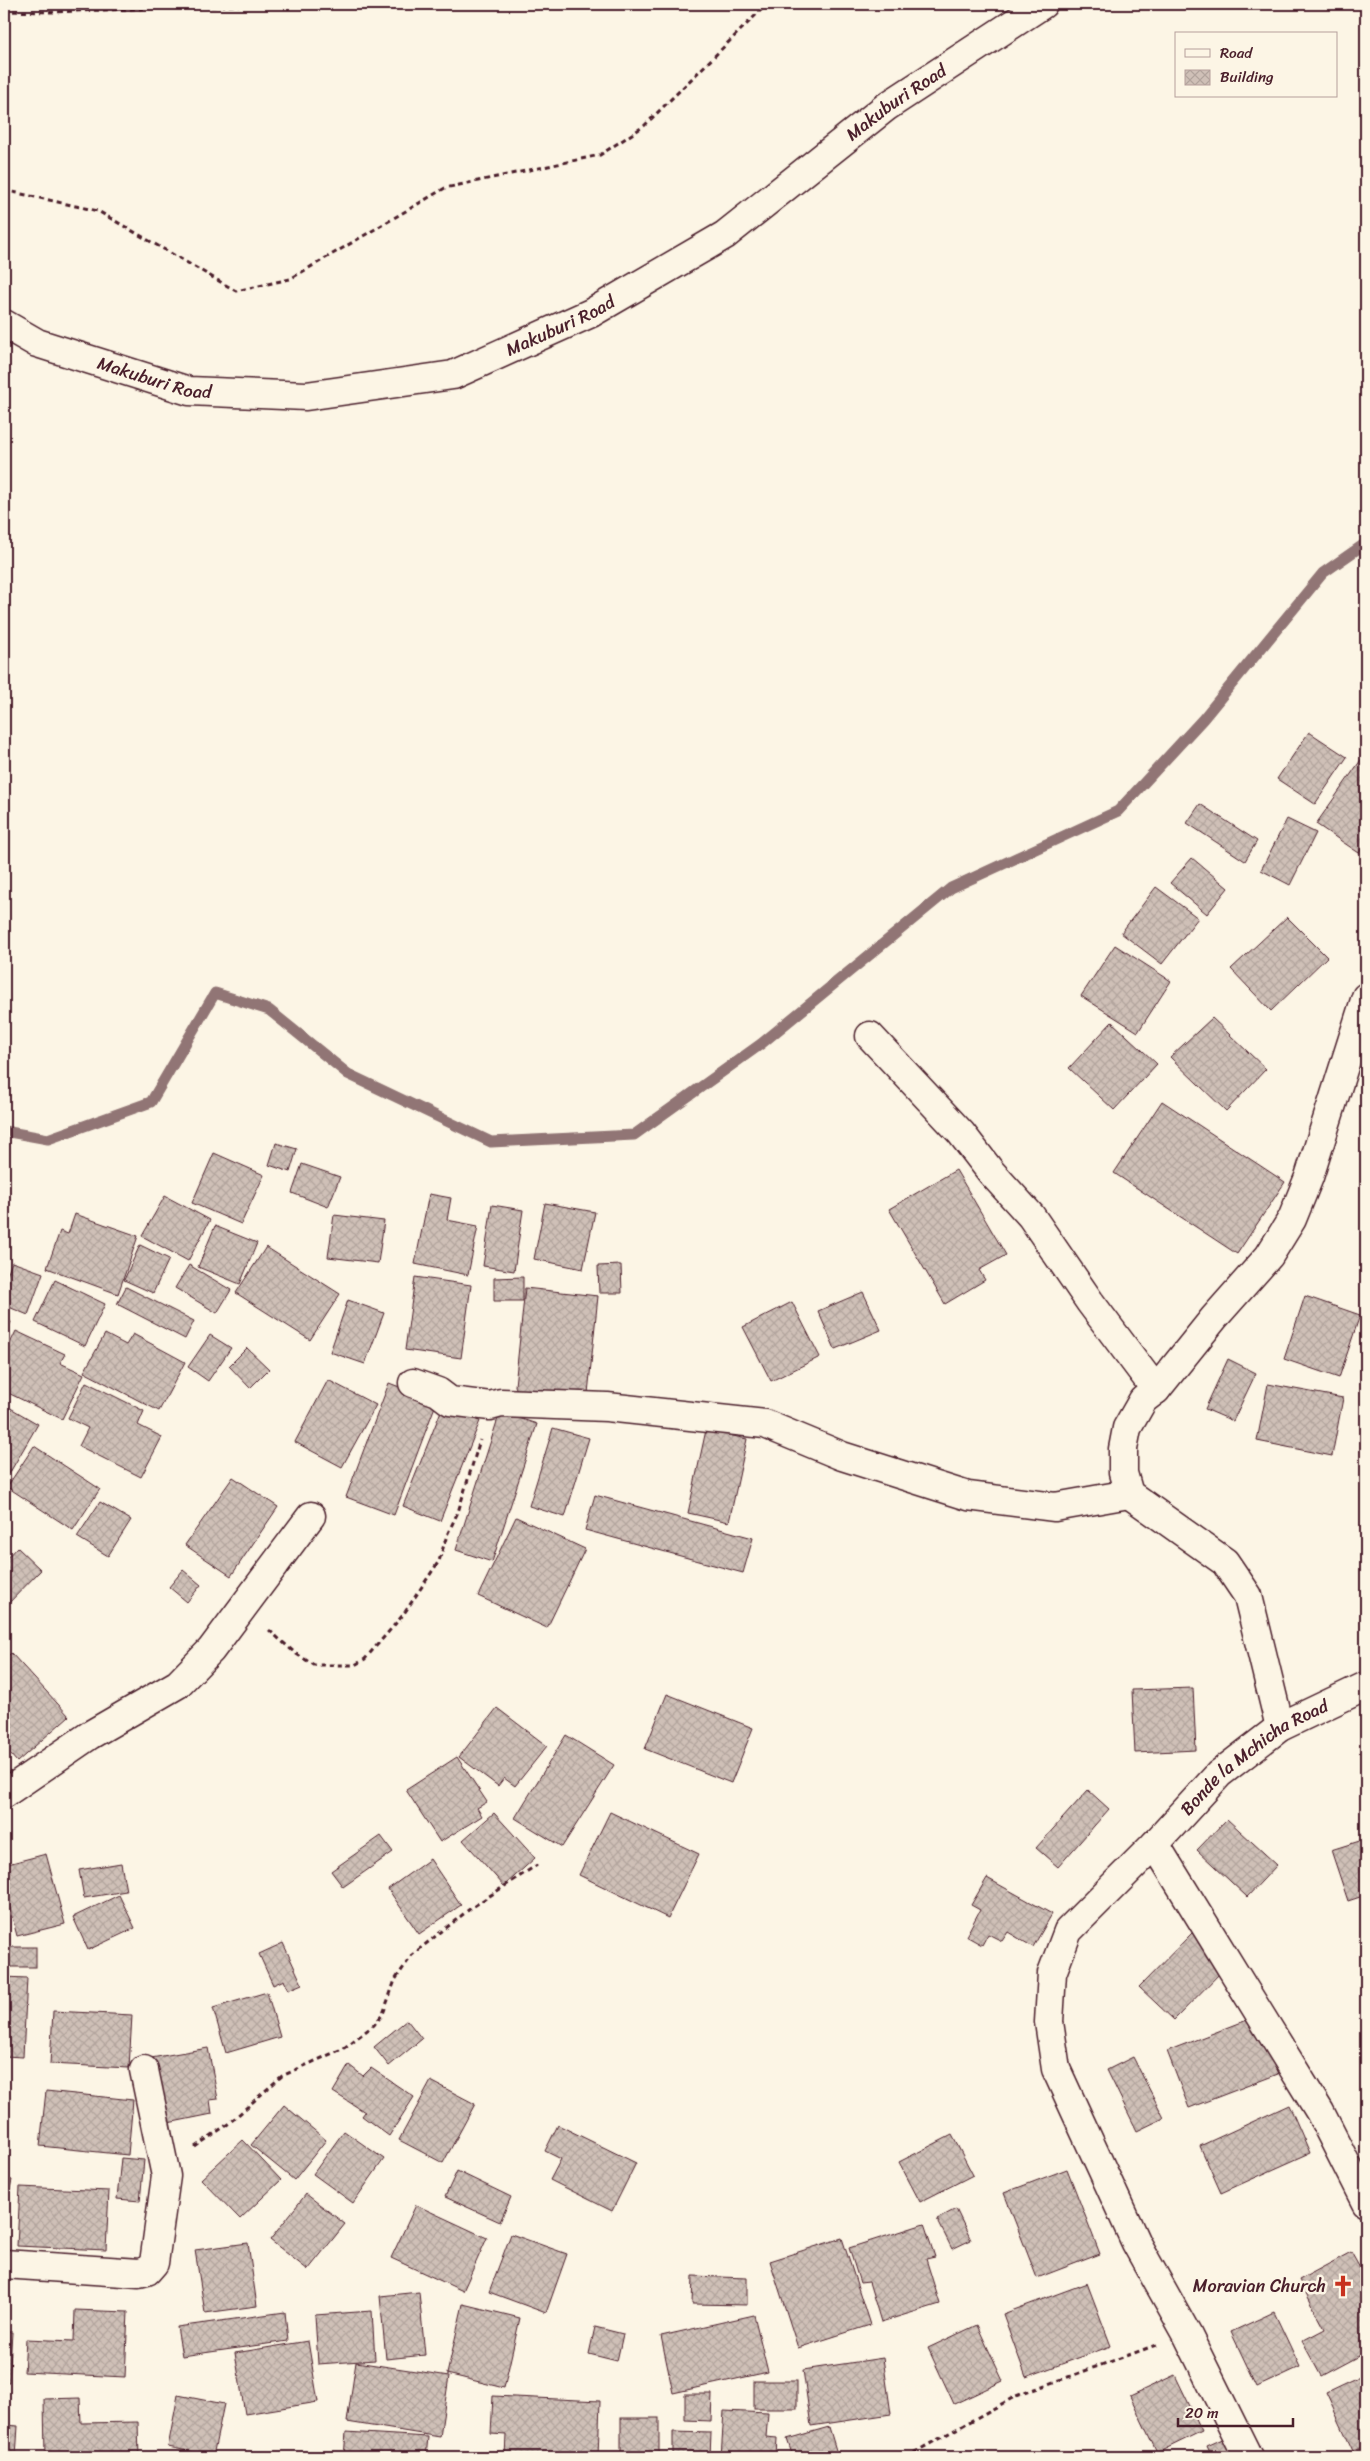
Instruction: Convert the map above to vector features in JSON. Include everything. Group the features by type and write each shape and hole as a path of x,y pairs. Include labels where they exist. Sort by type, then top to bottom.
{"street":[{"name":"Makuburi Road","path":"4,324 37,343 189,391 306,396 453,375 591,313 725,235 886,108 1043,4"},
{"path":"1280,1727 1248,1596 1225,1562 1129,1494 1123,1473 1123,1457 1127,1428 1143,1400 1156,1390 1214,1318 1269,1256 1292,1219 1309,1177 1366,997"},
{"path":"870,1036 961,1133 991,1172 1031,1216 1090,1302 1156,1390"},
{"path":"413,1383 438,1392 450,1401 490,1406 501,1403 607,1407 765,1424 842,1456 968,1496 1055,1507 1129,1494"},
{"path":"4,1794 90,1736 144,1706 178,1684 211,1650 311,1516"},
{"name":"Bonde la Mchicha Road","path":"1248,2457 1187,2334 1136,2243 1056,2069 1049,2022 1052,1973 1068,1931 1155,1844 1219,1774 1280,1727 1366,1686"},
{"path":"1155,1844 1320,2112 1366,2203"},
{"path":"4,2264 132,2273 147,2271 154,2263 166,2178 144,2070"}],"path":[{"path":"4,11 51,12 261,4"},
{"path":"4,190 98,211 236,290 290,279 445,188 600,154 644,126 767,4"},
{"path":"243,1606 295,1654 314,1665 354,1665 365,1659 403,1615 439,1561 447,1535 458,1512 490,1406"},
{"path":"166,2178 192,2149 228,2124 282,2076 344,2048 374,2025 383,2014 395,1980 412,1956 471,1908 537,1865"},
{"path":"906,2457 1016,2396 1187,2334"}],"building":[{"path":"1309,732 1347,757 1315,804 1277,779"},
{"path":"1363,757 1366,759 1366,843 1359,853 1316,824"},
{"path":"1200,804 1257,841 1245,861 1187,823"},
{"path":"1287,819 1316,833 1290,885 1261,870"},
{"path":"1192,858 1228,888 1207,914 1170,883"},
{"path":"1156,887 1198,918 1162,964 1121,933"},
{"path":"1287,917 1327,957 1271,1011 1231,969"},
{"path":"1115,945 1171,981 1138,1032 1081,996"},
{"path":"1212,1018 1266,1069 1226,1111 1170,1057"},
{"path":"1112,1022 1157,1064 1114,1110 1069,1068"},
{"path":"1162,1101 1285,1182 1237,1254 1114,1173"},
{"path":"276,1143 297,1149 290,1172 269,1165"},
{"path":"214,1153 264,1175 241,1224 192,1203"},
{"path":"302,1164 340,1177 328,1207 292,1193"},
{"path":"956,1170 1006,1255 979,1270 985,1280 945,1304 889,1209"},
{"path":"429,1194 451,1198 447,1220 478,1226 468,1275 415,1264"},
{"path":"165,1196 210,1220 188,1261 142,1236"},
{"path":"545,1203 595,1212 583,1269 534,1259"},
{"path":"492,1205 523,1210 514,1271 483,1266"},
{"path":"75,1214 138,1236 118,1294 47,1268 60,1231 68,1234"},
{"path":"334,1215 384,1221 378,1263 328,1257"},
{"path":"215,1226 257,1243 240,1284 198,1267"},
{"path":"140,1245 169,1259 153,1293 124,1280"},
{"path":"266,1247 340,1294 310,1340 236,1293"},
{"path":"12,1262 43,1273 28,1315 4,1305 4,1284"},
{"path":"189,1265 231,1290 217,1313 175,1288"},
{"path":"621,1265 622,1293 599,1293 598,1266"},
{"path":"415,1277 471,1285 461,1358 405,1350"},
{"path":"523,1277 523,1301 494,1301 494,1278"},
{"path":"55,1280 105,1304 85,1346 35,1322"},
{"path":"126,1287 194,1321 185,1339 117,1304"},
{"path":"525,1288 598,1296 587,1403 520,1396 515,1386"},
{"path":"863,1292 881,1330 835,1349 818,1311"},
{"path":"1305,1296 1360,1315 1339,1378 1284,1359"},
{"path":"348,1300 384,1313 365,1364 330,1352"},
{"path":"792,1302 820,1357 771,1381 743,1327"},
{"path":"4,1318 11,1322 4,1336"},
{"path":"16,1331 65,1354 60,1363 84,1374 62,1419 4,1391 4,1356"},
{"path":"105,1334 126,1345 133,1334 185,1362 159,1411 84,1372"},
{"path":"210,1335 231,1348 208,1381 188,1367"},
{"path":"247,1348 269,1369 250,1388 229,1366"},
{"path":"1228,1359 1256,1373 1233,1421 1205,1409"},
{"path":"328,1380 376,1405 342,1467 295,1442"},
{"path":"86,1382 144,1411 138,1425 162,1437 141,1477 79,1446 88,1428 68,1418"},
{"path":"389,1383 437,1401 394,1515 346,1497"},
{"path":"1268,1384 1343,1398 1332,1456 1257,1441"},
{"path":"7,1406 38,1424 9,1474 4,1471 4,1411"},
{"path":"443,1406 480,1421 440,1521 403,1506"},
{"path":"500,1412 537,1424 492,1562 456,1550"},
{"path":"553,1428 589,1438 565,1517 529,1506"},
{"path":"706,1430 747,1439 729,1522 688,1513"},
{"path":"34,1446 100,1489 73,1530 7,1487"},
{"path":"233,1477 278,1507 231,1576 185,1545"},
{"path":"595,1495 753,1538 743,1573 585,1530"},
{"path":"100,1502 131,1520 108,1556 77,1537"},
{"path":"516,1517 585,1549 547,1628 478,1596"},
{"path":"17,1547 41,1570 4,1608 4,1561"},
{"path":"183,1570 201,1585 187,1602 169,1587"},
{"path":"11,1653 69,1716 17,1762 4,1747 4,1660"},
{"path":"1193,1688 1196,1750 1135,1753 1132,1690"},
{"path":"667,1694 753,1728 731,1783 645,1749"},
{"path":"497,1708 547,1746 515,1786 504,1778 498,1786 459,1757"},
{"path":"566,1735 614,1765 562,1847 515,1818"},
{"path":"457,1757 487,1802 477,1808 482,1816 440,1842 406,1790"},
{"path":"1088,1790 1109,1809 1058,1867 1036,1848"},
{"path":"610,1812 699,1854 668,1918 579,1875"},
{"path":"494,1813 535,1858 504,1886 463,1840"},
{"path":"1227,1819 1277,1865 1247,1897 1197,1850"},
{"path":"381,1836 393,1852 343,1887 331,1871"},
{"path":"1366,1839 1366,1895 1348,1901 1331,1850"},
{"path":"46,1854 65,1924 17,1936 4,1886 4,1865"},
{"path":"430,1859 461,1905 419,1934 388,1889"},
{"path":"121,1863 126,1891 84,1898 79,1870"},
{"path":"987,1878 1052,1914 1033,1947 1008,1932 1002,1941 988,1934 982,1945 966,1936 980,1910 971,1905"},
{"path":"119,1895 135,1928 88,1950 73,1917"},
{"path":"1192,1933 1226,1967 1174,2020 1139,1987"},
{"path":"283,1943 302,1984 288,1990 284,1980 273,1985 259,1954"},
{"path":"4,1947 36,1947 36,1967 4,1967"},
{"path":"4,1977 27,1978 23,2057 4,2056"},
{"path":"267,1992 280,2037 226,2053 213,2008"},
{"path":"53,2011 132,2015 129,2068 50,2064"},
{"path":"1255,2017 1278,2074 1189,2108 1167,2051"},
{"path":"407,2020 422,2039 389,2066 374,2047"},
{"path":"208,2048 218,2099 210,2100 212,2114 163,2124 151,2058"},
{"path":"1133,2057 1164,2118 1137,2131 1107,2070"},
{"path":"349,2065 363,2076 371,2068 414,2097 389,2136 362,2116 365,2112 333,2092"},
{"path":"431,2081 475,2104 443,2163 399,2140"},
{"path":"46,2091 133,2100 128,2155 40,2146"},
{"path":"284,2105 326,2140 294,2180 251,2145"},
{"path":"1289,2105 1310,2153 1221,2193 1200,2146"},
{"path":"558,2125 636,2163 612,2211 550,2180 561,2159 545,2151"},
{"path":"344,2131 384,2159 353,2203 313,2174"},
{"path":"952,2135 973,2175 920,2202 899,2162"},
{"path":"243,2140 281,2180 240,2219 201,2179"},
{"path":"121,2158 144,2160 140,2201 117,2199"},
{"path":"1067,2169 1100,2254 1037,2278 1004,2193"},
{"path":"457,2171 511,2197 500,2222 445,2197"},
{"path":"4,2178 12,2180 4,2215"},
{"path":"20,2187 109,2191 106,2250 17,2246"},
{"path":"306,2194 345,2224 308,2270 270,2240"},
{"path":"416,2205 487,2238 463,2291 391,2258"},
{"path":"956,2209 971,2240 952,2249 937,2219"},
{"path":"924,2224 935,2257 926,2259 940,2304 881,2322 869,2282 860,2283 849,2248"},
{"path":"511,2234 567,2254 546,2313 489,2292"},
{"path":"842,2238 870,2325 798,2348 770,2261"},
{"path":"248,2243 257,2306 205,2313 195,2250"},
{"path":"1351,2252 1366,2279 1366,2352 1321,2376 1302,2341 1325,2329 1299,2280"},
{"path":"693,2276 747,2278 747,2305 692,2304"},
{"path":"1087,2283 1111,2346 1026,2377 1003,2314"},
{"path":"419,2292 425,2355 386,2359 380,2296"},
{"path":"463,2304 520,2318 504,2388 447,2374"},
{"path":"75,2310 128,2312 125,2377 24,2372 26,2339 74,2341"},
{"path":"372,2311 375,2360 318,2364 315,2315"},
{"path":"285,2312 288,2341 182,2356 177,2327"},
{"path":"1274,2312 1300,2367 1257,2387 1231,2332"},
{"path":"754,2315 768,2372 673,2393 661,2336"},
{"path":"977,2325 1003,2381 954,2404 928,2348"},
{"path":"595,2327 623,2334 617,2361 589,2354"},
{"path":"4,2332 12,2332 9,2382 4,2382"},
{"path":"308,2341 318,2402 245,2414 235,2353"},
{"path":"883,2358 891,2414 811,2426 803,2370"},
{"path":"356,2362 449,2376 440,2437 347,2422"},
{"path":"1366,2374 1366,2445 1353,2451 1326,2393"},
{"path":"1175,2375 1202,2431 1157,2453 1130,2396"},
{"path":"754,2381 797,2381 797,2409 754,2409"},
{"path":"685,2394 712,2394 711,2421 685,2420"},
{"path":"178,2395 224,2404 213,2456 168,2447"},
{"path":"493,2396 600,2401 598,2457 505,2457 506,2435 491,2434"},
{"path":"80,2398 81,2423 138,2422 139,2457 45,2457 44,2399"},
{"path":"724,2411 768,2413 766,2437 777,2438 776,2457 721,2457"},
{"path":"621,2418 659,2418 659,2457 621,2457"},
{"path":"4,2425 18,2426 16,2457 4,2457"},
{"path":"829,2427 838,2457 793,2457 787,2439"},
{"path":"346,2432 428,2437 426,2457 344,2457"},
{"path":"673,2432 711,2433 710,2457 673,2457"},
{"path":"1227,2437 1236,2457 1212,2457 1207,2446"}],"waterway":[{"path":"4,1131 48,1139 151,1102 215,993 269,1010 348,1074 491,1142 634,1135 761,1044 951,888 1118,811 1203,719 1323,573 1366,543"}],"place":[{"name":"Moravian Church","path":"1343,2286"}]}
